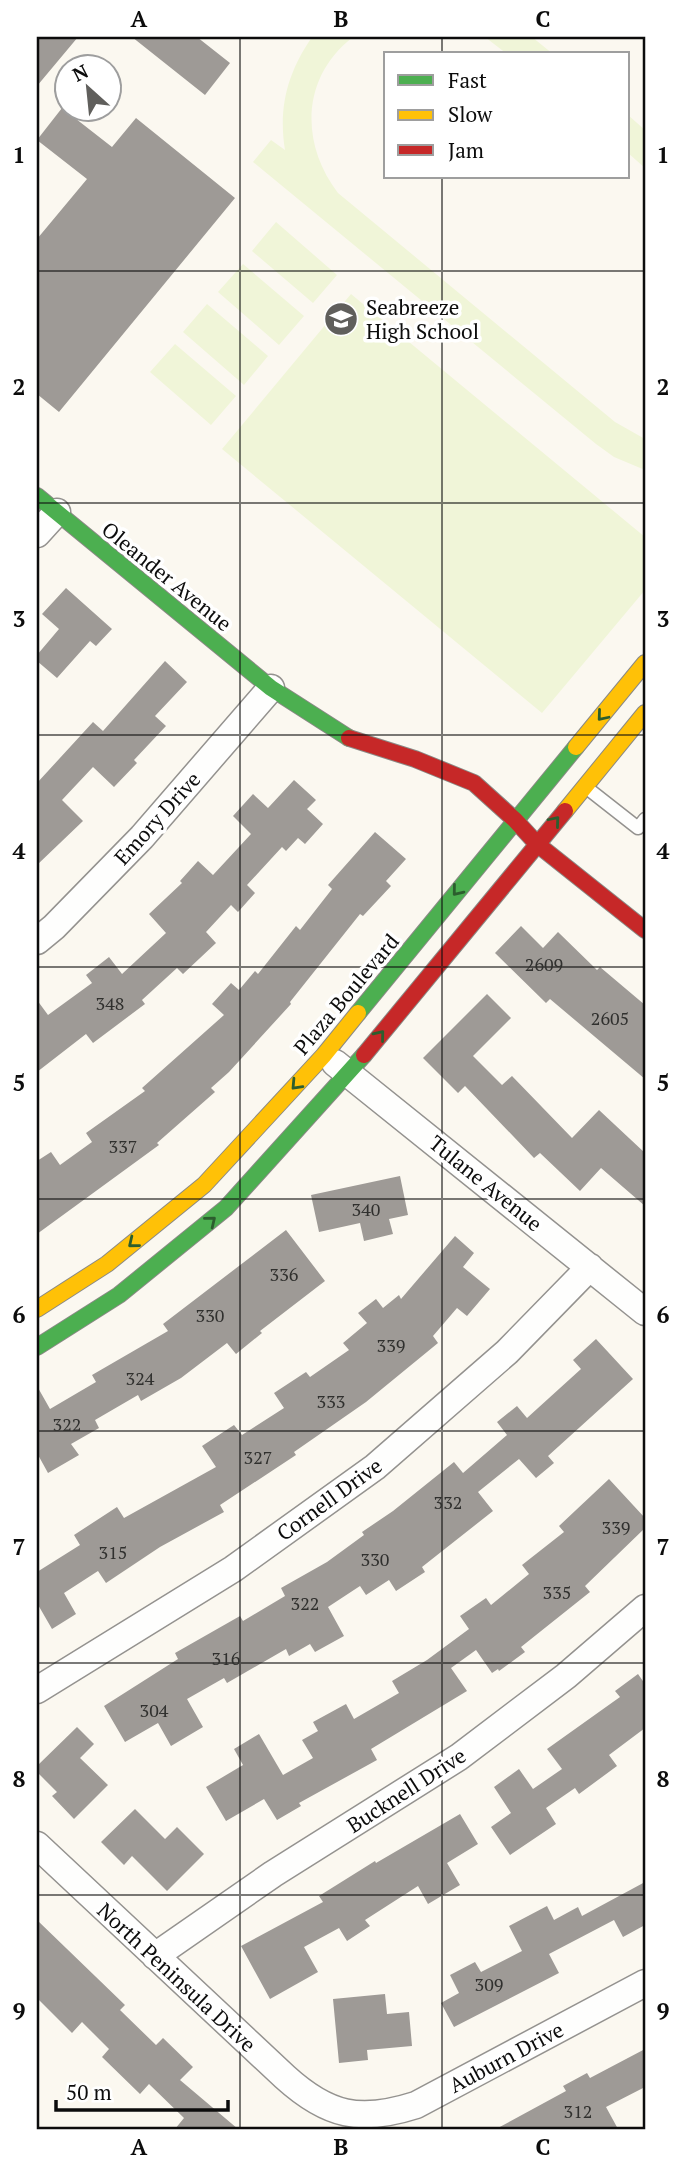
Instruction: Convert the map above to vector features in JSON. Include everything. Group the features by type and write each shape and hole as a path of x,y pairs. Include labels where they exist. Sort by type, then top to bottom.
{"street":[{"path":"37,534 47,504"},
{"name":"Oleander Avenue","path":"47,504 271,688 349,738 415,759 474,783 537,844 645,930"},
{"name":"Plaza Boulevard","path":"37,1309 107,1264 204,1185 324,1055 645,663"},
{"name":"Emory Drive","path":"37,941 142,837 271,688"},
{"path":"37,1347 119,1295 226,1208 349,1073 645,713"},
{"name":"Tulane Avenue","path":"324,1055 645,1312"},
{"name":"Cornell Drive","path":"37,1690 233,1569 375,1467 507,1352 590,1267"},
{"name":"Bucknell Drive","path":"155,1956 273,1874 459,1757 566,1676 645,1608"},
{"name":"North Peninsula Drive","path":"37,1845 306,2097 332,2110 361,2115"},
{"name":"Auburn Drive","path":"361,2115 386,2115 416,2105 645,1983"}],"lane":[{"path":"585,786 643,828"}],"green space":[{"path":"312,37 353,37 336,53 323,71 315,91 312,111 312,132 317,153 338,193 615,422 645,439 645,470 614,457 596,444 253,162 271,140 285,150 283,119 287,91 297,63"},
{"path":"485,37 532,37 551,52 504,52"},
{"path":"630,117 645,130 645,168 630,155"},
{"path":"276,222 337,275 313,303 252,251"},
{"path":"243,264 304,316 279,345 218,292"},
{"path":"351,294 645,537 645,590 542,713 222,449"},
{"path":"207,304 268,356 244,385 183,332"},
{"path":"175,344 236,396 211,425 150,372"}],"building":[{"path":"37,37 78,37 65,52 52,52 52,68 37,86"},
{"path":"132,37 197,37 230,63 205,95"},
{"path":"136,118 235,198 59,412 37,394 37,239 87,179 37,140 52,121 80,122 112,147"},
{"path":"66,588 112,629 96,646 90,641 57,678 37,661 37,655 59,629 42,614"},
{"path":"165,661 187,682 155,716 166,726 134,760 137,763 114,787 93,767 62,800 83,821 37,865 37,783 93,722 103,731"},
{"path":"294,780 316,800 307,809 323,824 305,844 298,838 286,851 282,847 247,885 255,893 238,912 231,905 206,932 216,943 183,974 177,968 142,1000 145,1004 93,1043 86,1034 37,1072 37,1000 48,1015 92,983 86,975 109,957 122,974 166,933 149,914 182,883 180,881 198,861 213,875 251,834 233,816 253,794 268,808"},
{"path":"375,832 406,859 386,881 391,886 363,916 360,914 291,1004 211,1088 215,1092 157,1143 159,1145 37,1234 37,1161 51,1152 60,1165 92,1142 86,1133 145,1091 142,1088 224,1015 212,1004 231,983 239,990 255,971 258,974 296,926 300,930 332,889 328,885"},
{"path":"521,926 543,948 558,932 597,970 600,967 645,1005 645,1079 550,999 546,1003 495,953"},
{"path":"487,994 511,1018 473,1056 502,1085 512,1076 572,1138 599,1110 645,1153 645,1206 601,1168 580,1191 540,1153 534,1158 465,1086 458,1093 423,1058"},
{"path":"400,1176 408,1215 389,1219 393,1234 364,1241 360,1223 319,1232 311,1195"},
{"path":"286,1230 325,1281 260,1331 262,1333 236,1354 227,1343 181,1378 141,1401 138,1395 95,1420 99,1428 71,1444 79,1455 48,1473 37,1453 37,1386 50,1409 96,1382 92,1375 168,1331 163,1324"},
{"path":"455,1236 474,1253 463,1267 490,1289 467,1316 457,1308 433,1336 438,1343 366,1402 294,1452 296,1455 220,1505 224,1512 160,1547 106,1583 98,1571 64,1593 76,1614 52,1629 37,1603 37,1572 80,1545 74,1535 117,1507 124,1518 216,1467 202,1446 234,1425 242,1435 284,1408 274,1393 306,1372 310,1377 349,1350 343,1343 367,1323 358,1313 376,1299 383,1308 399,1295 401,1299"},
{"path":"596,1339 633,1379 548,1456 554,1463 536,1478 519,1459 478,1492 493,1511 422,1567 425,1572 396,1591 389,1580 366,1595 360,1586 328,1607 344,1636 315,1652 310,1644 289,1656 286,1649 227,1683 224,1678 187,1699 203,1727 171,1746 158,1723 125,1742 104,1706 178,1659 175,1653 240,1616 243,1621 285,1596 281,1588 327,1562 454,1462 463,1473 507,1435 497,1422 517,1406 527,1418 581,1369 573,1360"},
{"path":"609,1479 645,1518 645,1528 585,1586 590,1592 521,1647 525,1652 492,1673 476,1650 451,1668 467,1691 371,1749 377,1760 299,1803 301,1806 277,1820 264,1799 226,1821 206,1787 243,1765 234,1749 259,1734 283,1775 313,1758 302,1740 318,1731 313,1722 346,1704 354,1719 399,1693 392,1681 427,1660 469,1629 460,1616 486,1598 491,1605 529,1574 522,1565 564,1532 559,1526"},
{"path":"638,1674 645,1684 645,1728 609,1755 617,1766 579,1794 575,1788 546,1808 556,1824 510,1855 491,1827 511,1813 494,1787 519,1769 533,1789 562,1769 547,1749 620,1697 615,1691"},
{"path":"77,1727 94,1744 80,1758 108,1785 74,1819 52,1796 57,1792 37,1772 37,1766"},
{"path":"135,1809 165,1839 177,1827 204,1854 167,1891 132,1856 124,1865 101,1842"},
{"path":"460,1814 478,1844 447,1863 460,1885 428,1904 418,1886 365,1920 370,1926 347,1941 339,1928 304,1947 318,1972 270,1999 241,1946 323,1902 319,1896 375,1861 376,1863"},
{"path":"645,1882 645,1925 623,1937 614,1920 549,1954 559,1973 454,2027 441,2003 459,1993 450,1975 475,1962 481,1972 522,1951 509,1926 547,1906 554,1920 578,1907 582,1916"},
{"path":"37,1920 125,2005 120,2010 156,2045 163,2038 193,2067 180,2080 238,2129 175,2129 184,2118 149,2084 140,2094 102,2057 109,2049 82,2022 72,2033 37,1998"},
{"path":"385,1994 387,2014 409,2012 412,2046 367,2050 368,2060 339,2063 333,1999"},
{"path":"645,2049 645,2087 606,2107 618,2129 496,2129 566,2091 563,2086 587,2073 590,2078"}],"traffic: fast":[{"path":"37,496 271,688 349,738"},
{"path":"358,1013 576,747"},
{"path":"37,1347 119,1295 226,1208 364,1055"}],"traffic: slow":[{"path":"576,747 645,663"},
{"path":"565,811 645,713"},
{"path":"37,1309 107,1264 204,1185 324,1055 358,1013"}],"traffic: jam":[{"path":"349,738 415,759 474,783 537,844 645,930"},
{"path":"364,1055 565,811"}],"place":[{"name":"Seabreeze High School","path":"341,319"}]}
